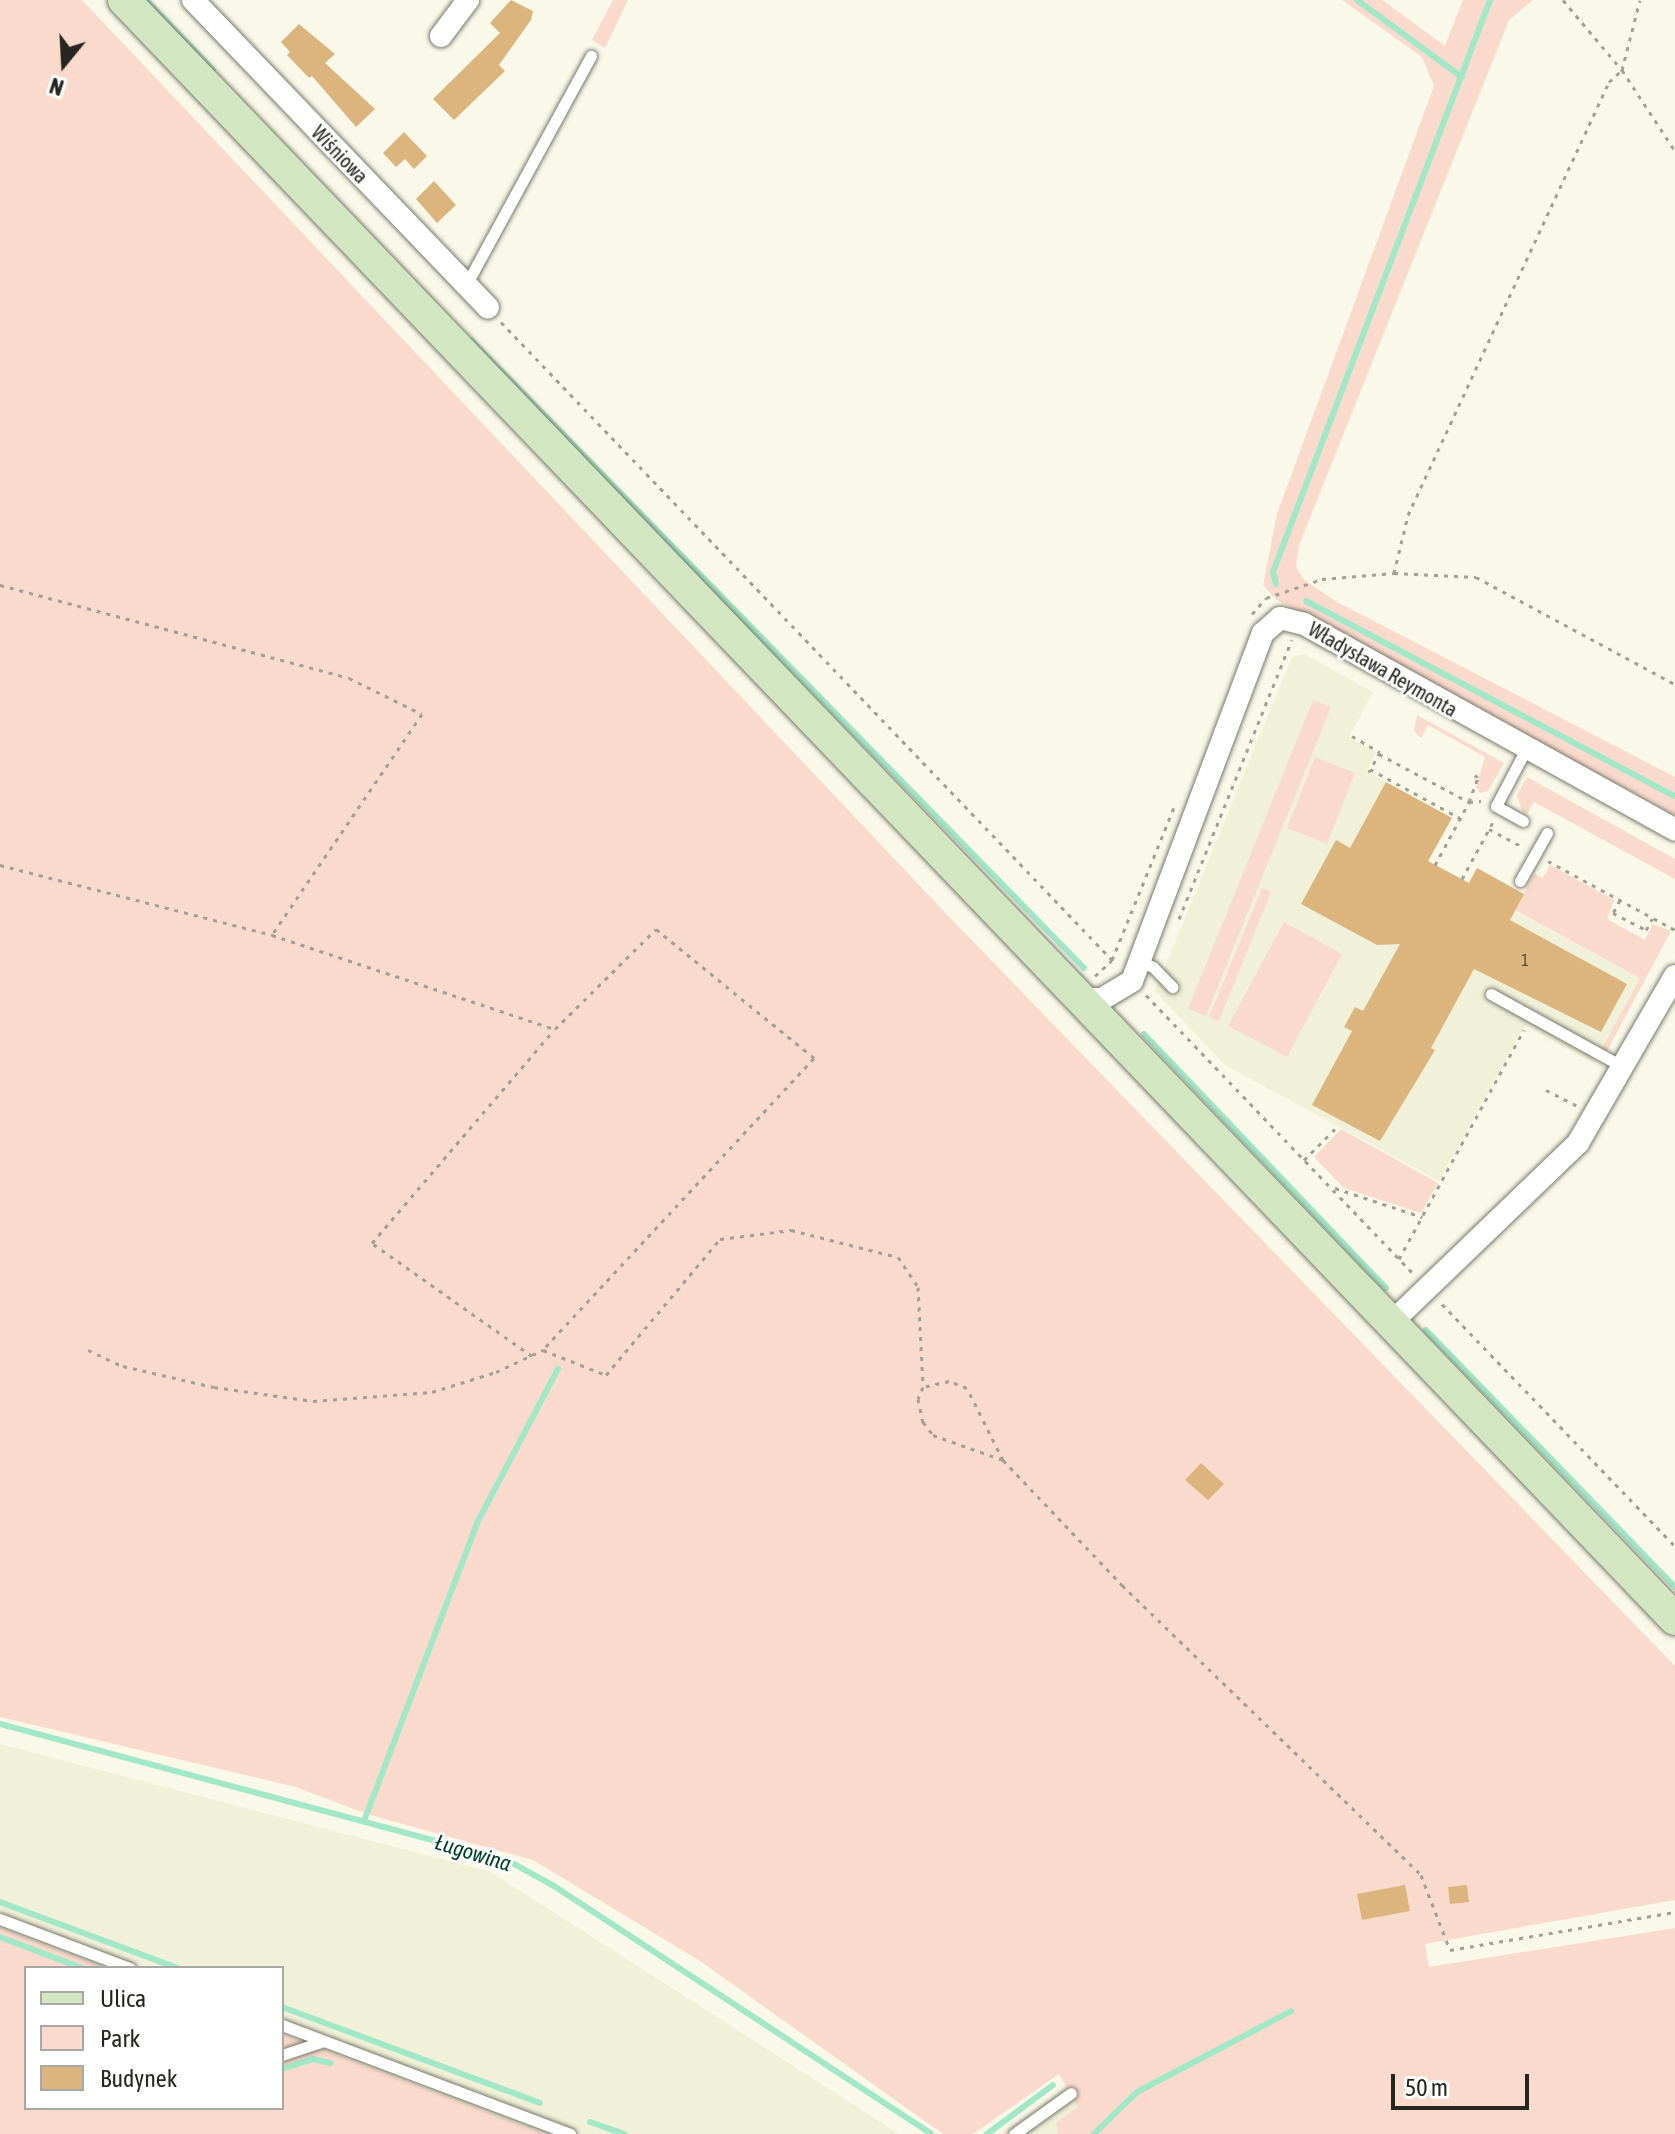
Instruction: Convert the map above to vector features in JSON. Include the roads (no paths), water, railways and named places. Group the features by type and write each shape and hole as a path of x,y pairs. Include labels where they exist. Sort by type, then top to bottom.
{"street":[{"path":"124,0 1675,1619"},
{"name":"Wiśniowa","path":"193,0 488,308"},
{"path":"441,36 468,0"},
{"name":"Władysława Reymonta","path":"1119,1041 1136,976 1263,633 1274,619 1304,624 1675,830"},
{"path":"1078,997 1096,1001 1136,976"},
{"path":"1391,1323 1578,1143 1675,976"}],"lane":[{"path":"466,285 591,56"},
{"path":"1523,821 1498,807 1526,749"},
{"path":"1520,881 1547,833"},
{"path":"1136,976 1172,987"},
{"path":"1491,994 1623,1067"},
{"path":"0,1919 125,1966"},
{"path":"284,2026 565,2133"},
{"path":"284,2054 324,2041"},
{"path":"1014,2134 1071,2093"}],"waterway":[{"path":"146,0 213,70"},
{"path":"1357,0 1462,77"},
{"path":"1276,584 1273,572 1490,0"},
{"path":"472,341 1084,968"},
{"path":"1306,601 1675,796"},
{"path":"1144,1034 1386,1288"},
{"path":"1426,1330 1675,1587"},
{"path":"364,1821 477,1523 558,1369"},
{"name":"Ługowina","path":"0,1724 507,1860 554,1886 931,2134"},
{"path":"0,1902 172,1966"},
{"path":"0,1937 77,1966"},
{"path":"284,2008 540,2103"},
{"path":"1094,2134 1137,2092 1291,2011"},
{"path":"284,2068 313,2059 331,2063"},
{"path":"987,2134 1053,2085"},
{"path":"590,2122 624,2134"}]}
